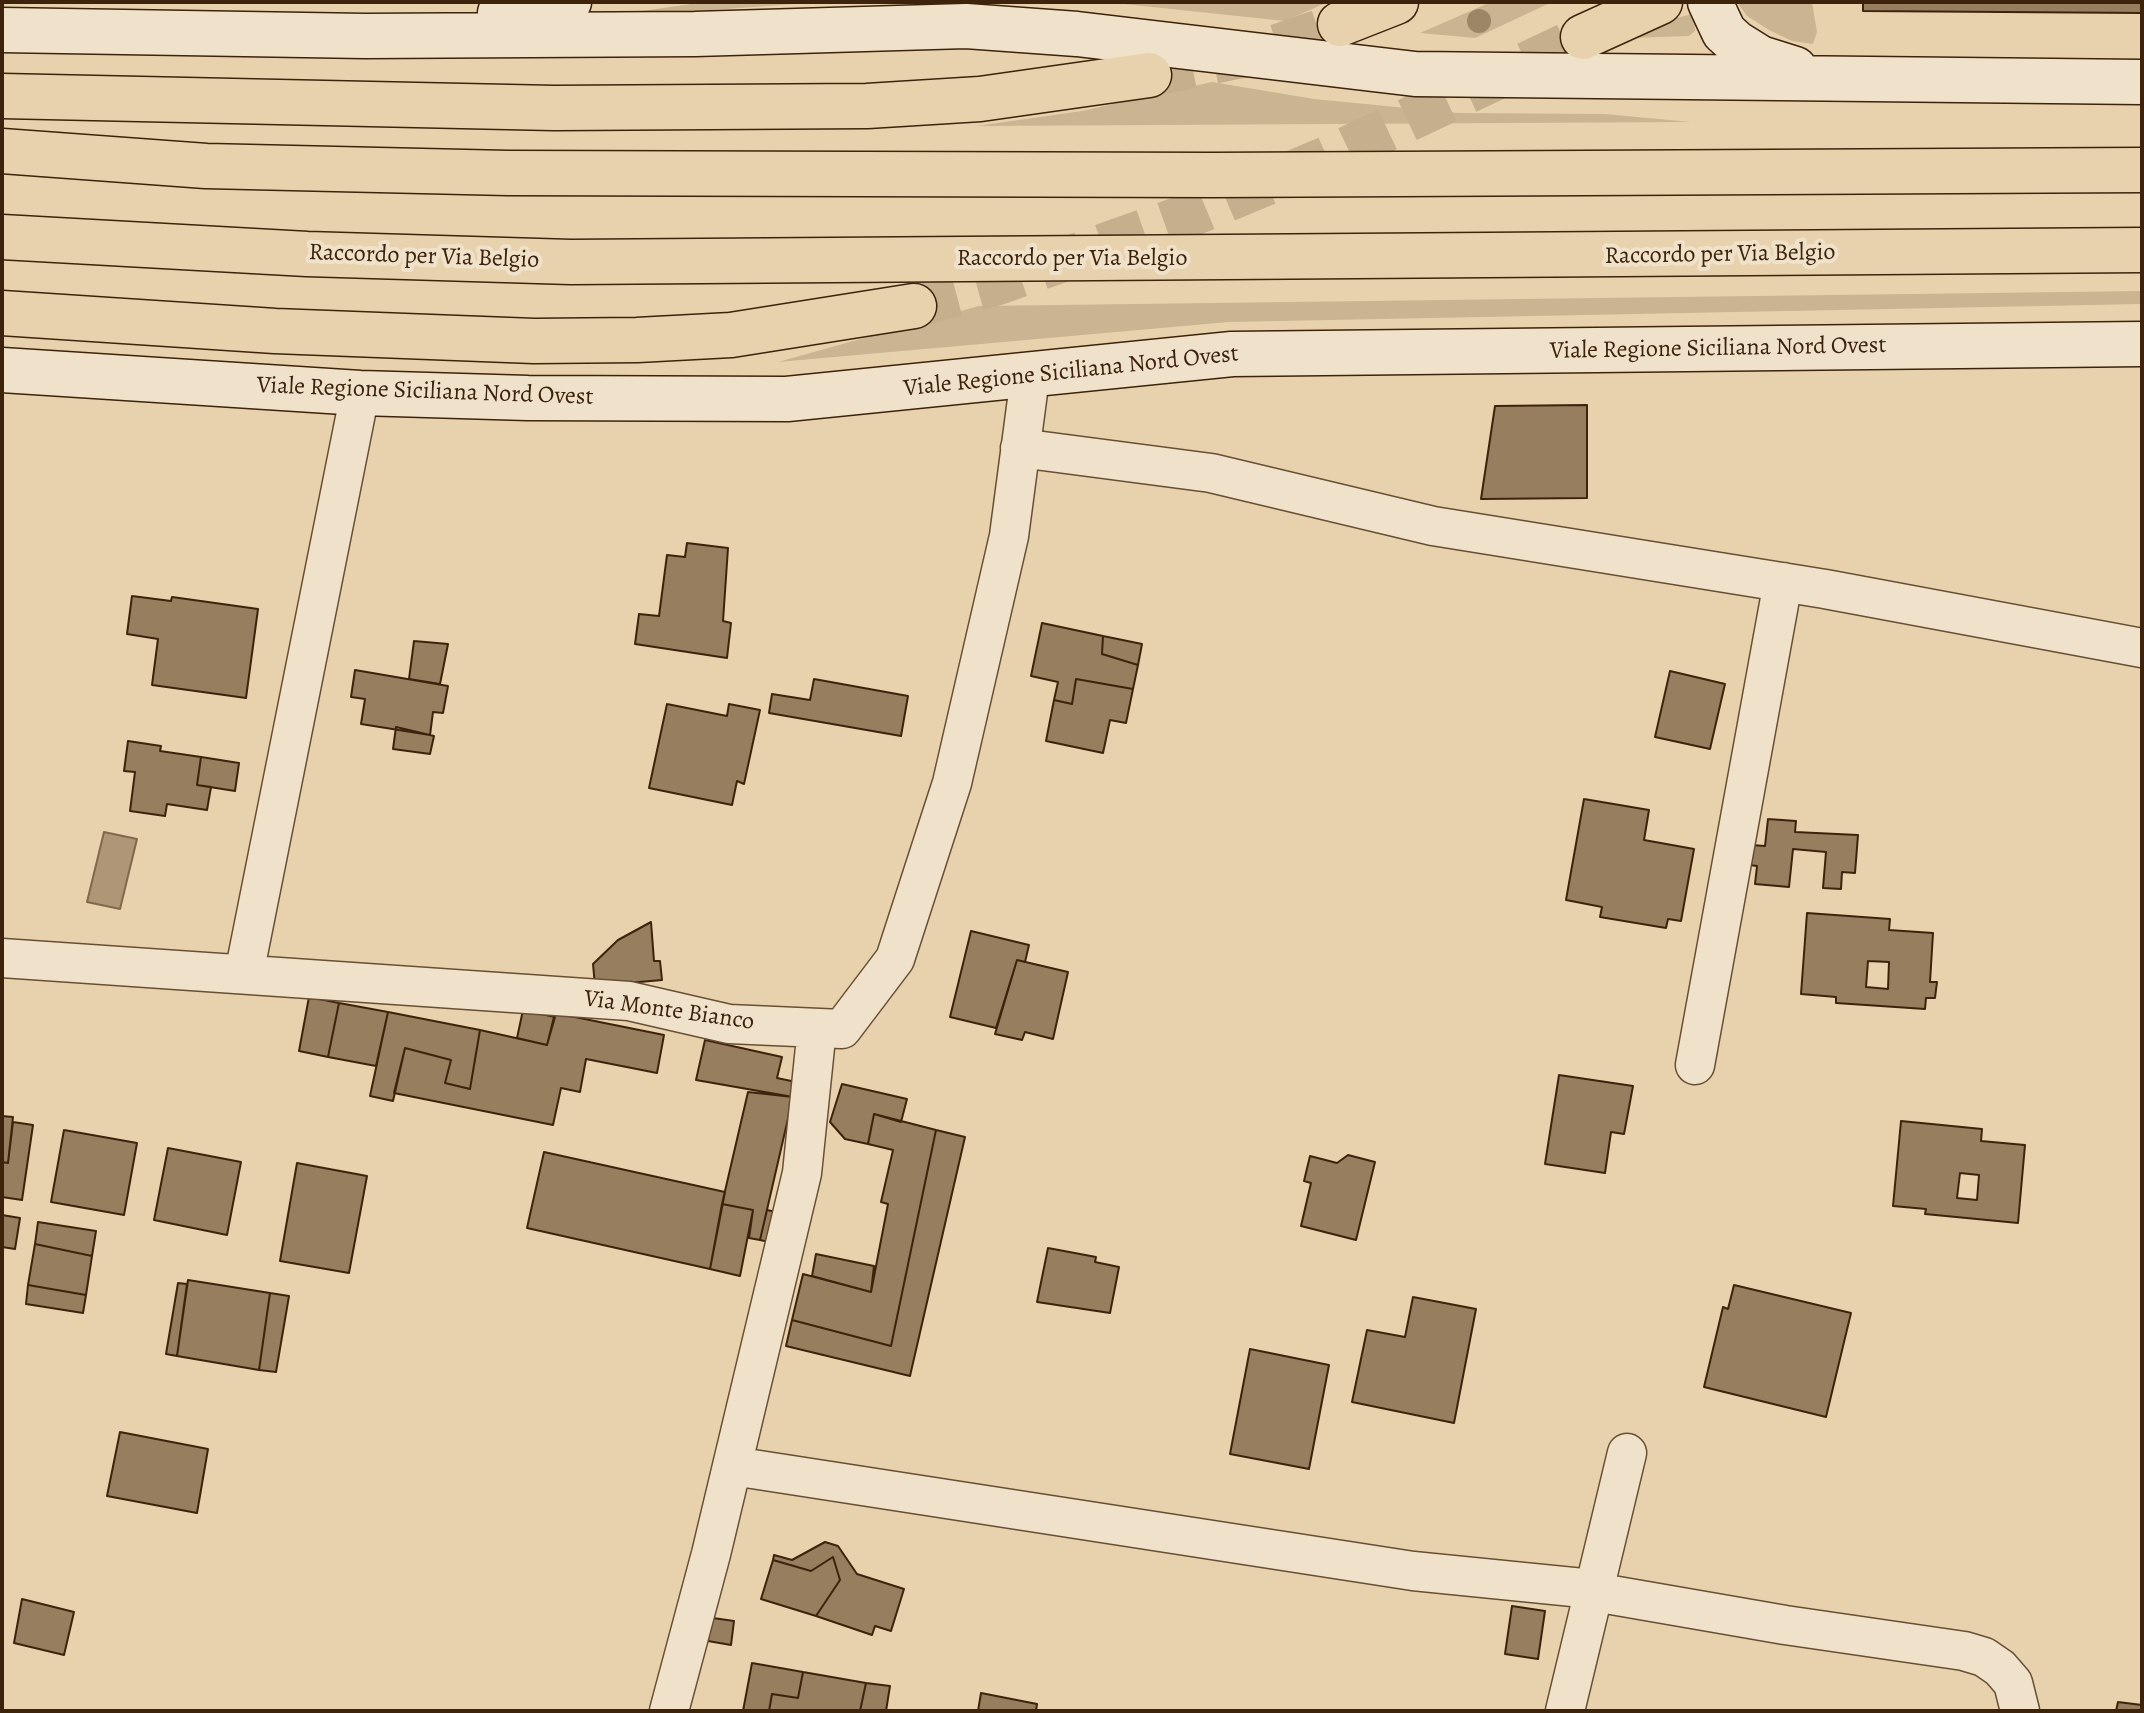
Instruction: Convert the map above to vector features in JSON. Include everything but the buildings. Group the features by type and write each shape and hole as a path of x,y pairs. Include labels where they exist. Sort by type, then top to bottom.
{"highway":[{"path":"1340,24 1396,2"},
{"path":"1583,37 1660,2"},
{"path":"2,96 554,108 867,106 980,99 1149,75"},
{"path":"2,151 206,166 508,173 1229,175 2142,170"},
{"name":"Raccordo per Via Belgio","path":"2,237 307,254 571,262 2142,250"},
{"path":"2,313 275,331 622,340 731,335 914,306"}],"street":[{"path":"365,36 569,2"},
{"path":"1710,2 1724,32 1760,58 1840,77"},
{"path":"2,30 365,36 695,34 966,26 1077,34 1415,74 2142,82"},
{"name":"Viale Regione Siciliana Nord Ovest","path":"2,370 360,393 528,398 787,399 1030,377 1232,354 2142,344"},
{"name":"Via Monte Bianco","path":"2,958 629,1001 729,1024 842,1029 895,959 952,783 1009,536 1030,377"},
{"path":"244,974 360,393"},
{"path":"1020,448 1211,473 1433,526 1783,582 2142,648"},
{"path":"1695,1065 1783,582"},
{"path":"669,1711 733,1466 802,1173 817,1028"},
{"path":"1565,1711 1627,1453"},
{"path":"733,1466 1413,1571 1593,1589 1621,1597 1984,1657 2000,1668 2013,1683 2020,1711"}],"shaded area":[{"path":"705,2 823,2 586,19"},
{"path":"1105,2 1328,2 1285,21"},
{"path":"1491,2 1552,2 1475,38 1420,33"},
{"path":"1737,2 1812,2 1817,32 1813,44 1792,41 1769,30 1747,16"},
{"path":"1695,13 1695,31 1689,36 1602,39"},
{"path":"1212,82 1314,99 1458,113 1605,114 1691,122 976,126 1082,111"},
{"path":"2142,291 2142,304 1229,322 778,362 979,306"},
{"path":"104,832 137,839 120,909 87,902"}],"tunnel":[{"path":"1149,75 1261,52 1340,24"},
{"path":"914,306 998,283 1203,210 1327,158 1583,37"}]}
